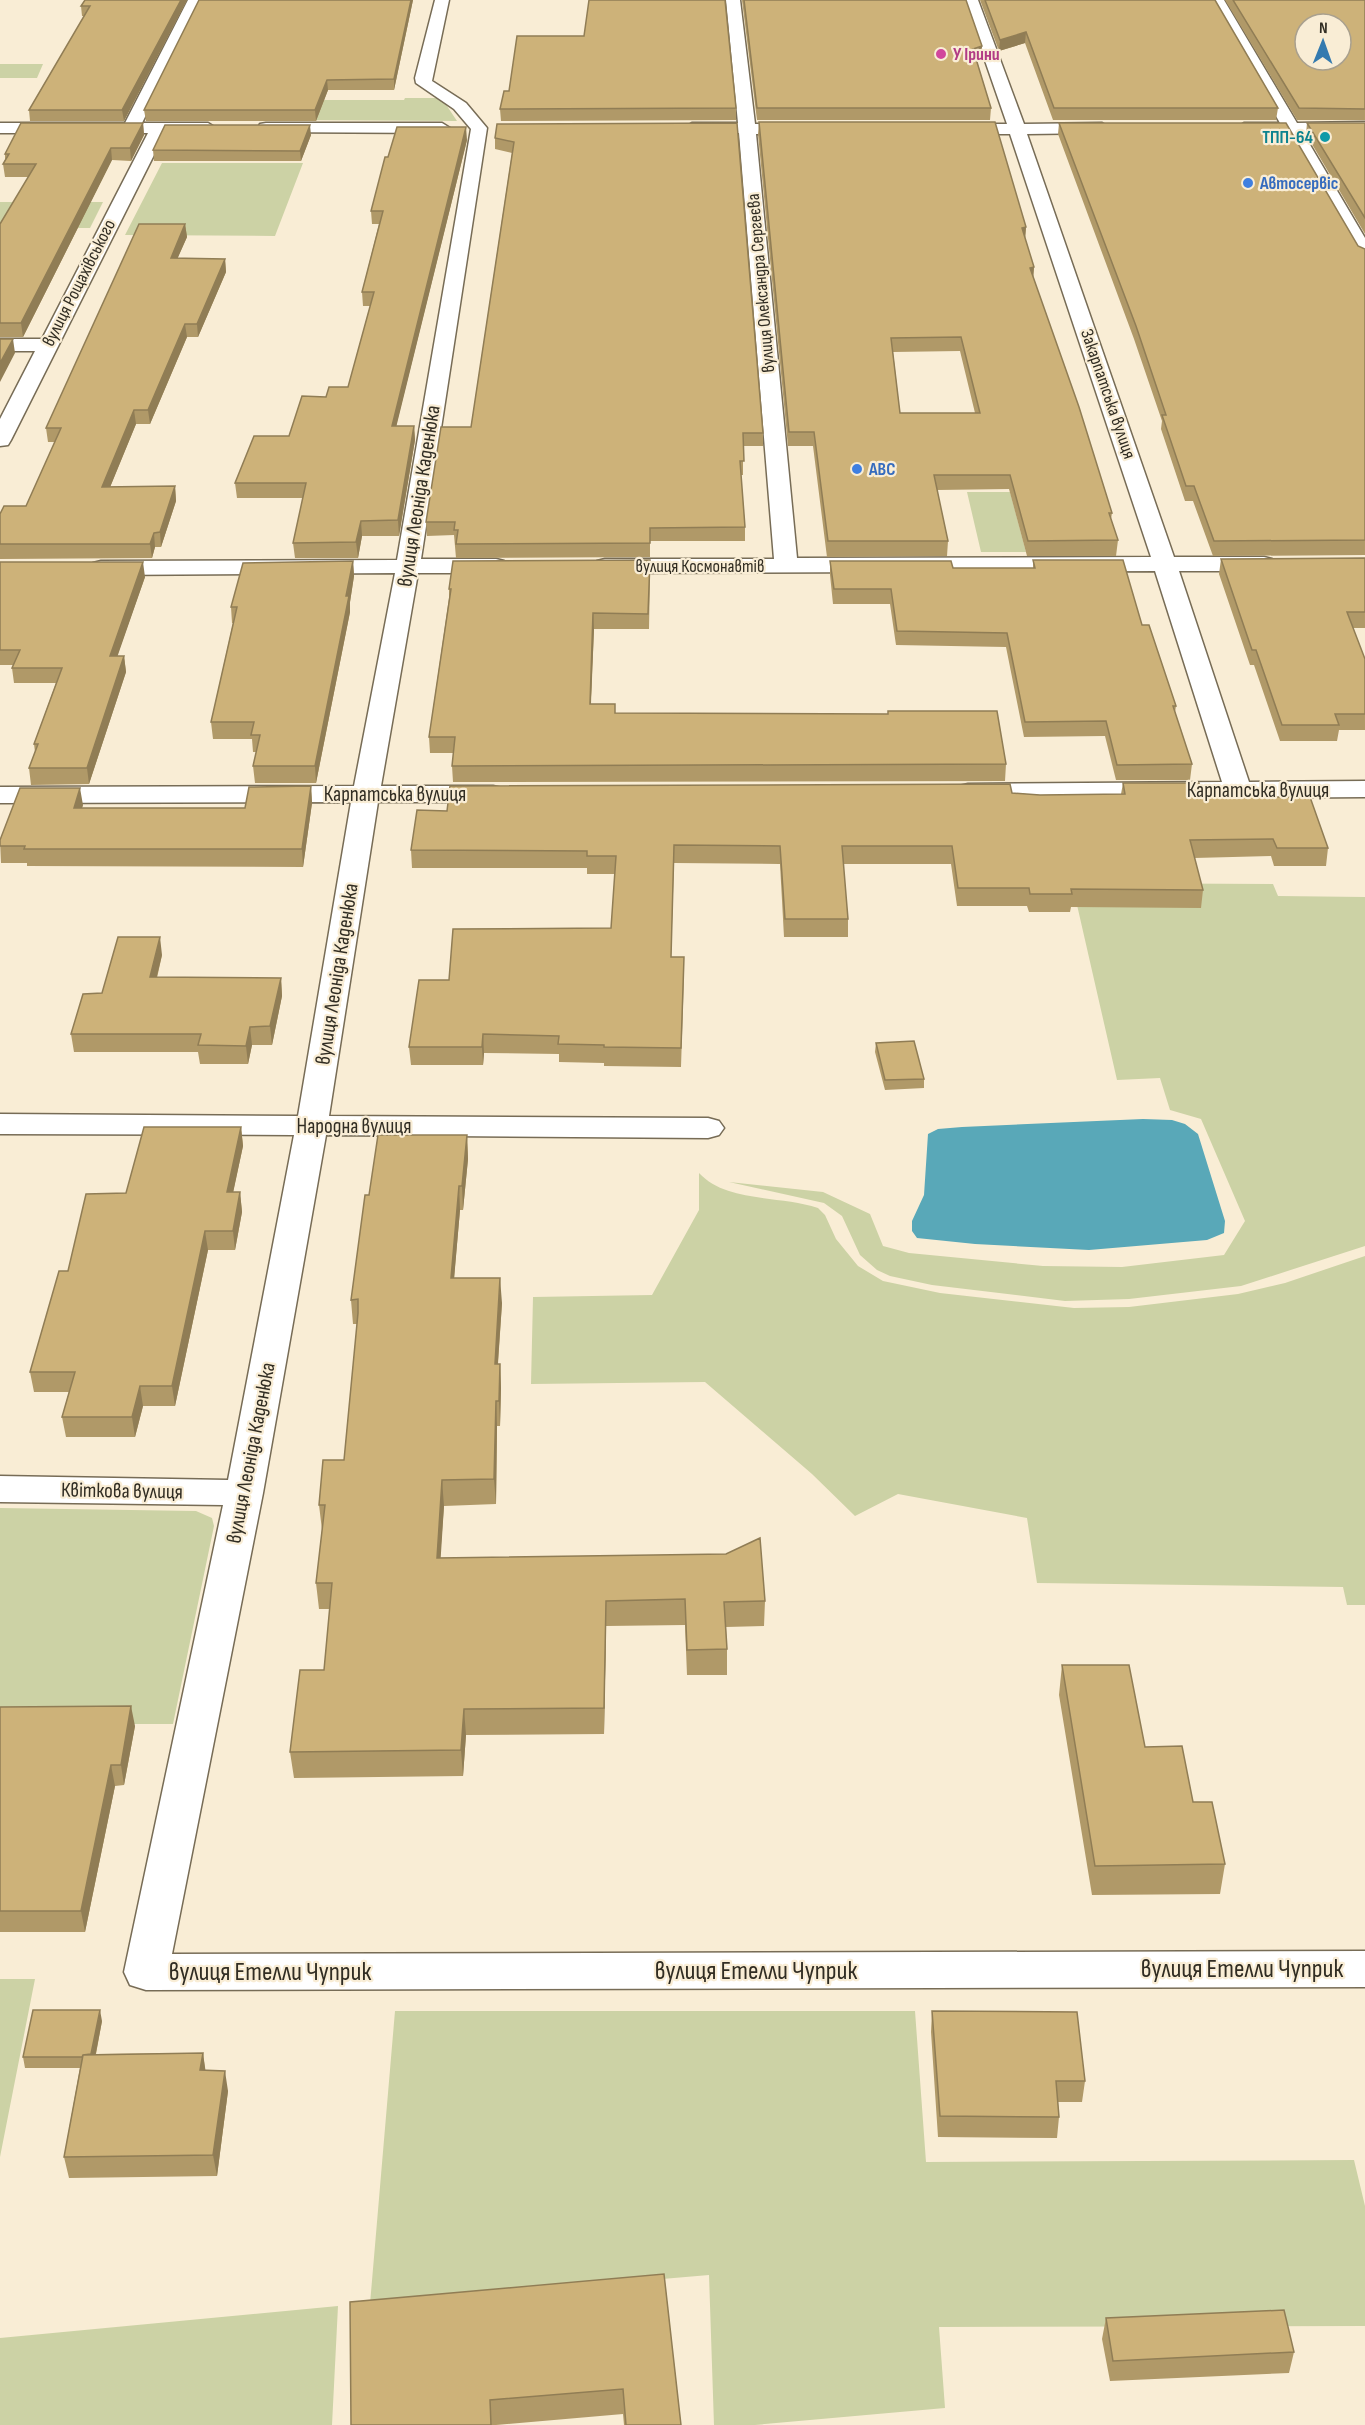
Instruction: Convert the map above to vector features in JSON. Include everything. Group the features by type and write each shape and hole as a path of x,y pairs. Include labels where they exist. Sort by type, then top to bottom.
{"street":[{"path":"131,128 195,0"},
{"path":"442,0 423,78 424,83 460,106 485,128"},
{"name":"вулиця Олександра Сергеєва","path":"733,0 747,129 786,566"},
{"name":"Закарпатська вулиця","path":"971,0 1018,129 1238,790"},
{"path":"1217,0 1365,254"},
{"path":"1233,128 1365,127"},
{"path":"0,128 230,128"},
{"name":"вулиця Рощахівського","path":"0,440 159,128"},
{"path":"254,128 485,128"},
{"name":"вулиця Леоніда Каденюка","path":"146,1972 244,1493 312,1126 366,794 485,128"},
{"path":"677,128 818,129"},
{"path":"936,129 1113,128"},
{"path":"0,345 47,345"},
{"name":"вулиця Космонавтів","path":"585,566 1283,564"},
{"path":"82,568 514,566"},
{"name":"Карпатська вулиця","path":"939,792 1365,789"},
{"name":"Карпатська вулиця","path":"0,795 521,794"},
{"name":"Народна вулиця","path":"0,1124 708,1128"},
{"name":"Квіткова вулиця","path":"0,1490 244,1493"},
{"name":"вулиця Етелли Чуприк","path":"146,1972 1365,1969"}],"green space":[{"path":"0,64 43,64 37,78 0,78"},
{"path":"405,98 438,98 447,106 457,121 302,120 308,100 404,100"},
{"path":"162,163 303,163 275,236 125,235"},
{"path":"0,202 103,202 90,228 0,228"},
{"path":"967,492 1010,492 1026,552 981,552"},
{"path":"1072,883 1273,884 1278,896 1365,897 1365,1246 1241,1286 1129,1299 1065,1301 932,1285 890,1276 877,1270 860,1255 842,1216 824,1203 729,1182 823,1192 870,1214 883,1246 909,1253 1043,1266 1122,1267 1224,1255 1245,1221 1201,1119 1170,1110 1160,1078 1117,1080"},
{"path":"699,1173 711,1183 739,1194 818,1208 825,1215 836,1239 858,1266 883,1281 940,1293 1074,1308 1129,1307 1238,1294 1285,1283 1365,1256 1365,1605 1347,1605 1343,1587 1037,1583 1027,1518 898,1494 855,1516 812,1474 705,1382 531,1384 533,1297 652,1295 699,1210"},
{"path":"0,1508 196,1511 212,1518 214,1526 173,1724 0,1724"},
{"path":"0,1979 35,1979 0,2157"},
{"path":"395,2011 915,2011 926,2162 1354,2160 1365,2206 1365,2326 939,2327 945,2408 755,2425 714,2425 709,2275 370,2304"},
{"path":"338,2306 332,2425 0,2425 0,2338"}],"water":[{"path":"1143,1119 1172,1120 1185,1124 1198,1134 1225,1221 1224,1233 1207,1240 1089,1250 975,1244 917,1238 912,1231 912,1221 924,1195 928,1134 938,1129"}],"building":[{"path":"85,0 181,0 122,110 29,110 90,6 81,6"},
{"path":"199,0 411,0 394,79 327,80 315,110 144,110"},
{"path":"589,0 725,0 736,108 500,109 504,91 509,91 517,36 584,36"},
{"path":"744,0 966,0 982,46 973,49 991,108 757,108"},
{"path":"985,0 1215,0 1278,108 1054,108 1026,32 1000,40"},
{"path":"1233,0 1365,0 1365,109 1299,108"},
{"path":"759,122 995,122 1026,227 1022,228 1034,267 1030,268 1079,407 1112,513 1109,513 1118,540 1028,541 1010,475 934,475 948,541 828,541 814,432 789,432","holes":["961,337 980,413 900,413 891,338"]},
{"path":"21,123 143,123 130,148 111,148 21,323 0,323 0,224 36,164 3,164 9,154 5,154"},
{"path":"737,123 763,433 743,433 744,461 740,461 745,527 650,528 650,543 456,544 458,530 454,530 455,522 426,522 441,427 471,427 514,142 495,138 497,124"},
{"path":"1059,123 1286,123 1358,246 1365,249 1365,540 1214,541 1194,486 1186,486 1162,415 1166,415 1136,326"},
{"path":"1307,123 1365,123 1365,218"},
{"path":"165,125 310,125 300,151 153,150"},
{"path":"397,127 466,127 392,426 414,426 398,520 361,521 356,542 293,543 306,483 235,483 254,436 289,436 302,396 326,397 329,387 348,387 374,292 362,292 383,211 371,211 385,157 388,157"},
{"path":"139,224 185,224 171,258 225,259 197,324 185,324 148,410 134,410 102,487 175,486 160,532 154,533 150,544 0,544 0,514 4,506 26,506 61,428 46,428"},
{"path":"0,339 13,339 0,363"},
{"path":"1365,558 1365,612 1347,612 1365,659 1365,714 1335,714 1339,725 1282,725 1256,650 1252,650 1221,559"},
{"path":"650,560 648,614 593,613 590,704 615,704 615,713 888,714 888,711 997,711 1006,764 452,766 455,737 429,737 451,589 449,589 453,561"},
{"path":"1033,560 1123,560 1142,625 1149,625 1176,706 1173,706 1192,764 1117,765 1106,721 1025,722 1007,633 897,631 891,589 834,589 830,561 951,561 953,568 1035,568"},
{"path":"353,561 346,596 349,596 315,766 253,766 260,735 251,735 254,722 211,722 237,607 231,607 243,563"},
{"path":"0,562 143,562 110,656 124,656 87,768 29,768 38,744 34,744 62,668 12,668 20,650 0,650"},
{"path":"1123,783 1199,783 1203,797 1310,797 1328,848 1277,848 1273,839 1190,840 1203,890 1071,889 1072,894 1030,894 1029,888 958,888 952,846 842,846 848,919 785,919 780,846 674,845 671,957 684,957 681,1048 558,1044 559,1036 483,1034 482,1047 409,1047 419,980 449,980 453,929 611,928 616,856 587,856 587,851 411,850 417,810 447,811 450,786 1010,784 1012,793 1040,795 1125,794"},
{"path":"311,786 302,849 24,849 25,846 0,846 0,840 20,788 80,788 74,808 245,808 249,787"},
{"path":"118,937 160,937 150,977 281,978 270,1026 250,1027 246,1046 198,1045 201,1034 71,1034 83,994 102,993"},
{"path":"914,1041 924,1079 885,1080 876,1043"},
{"path":"144,1127 241,1127 227,1192 240,1192 233,1231 205,1231 172,1386 140,1386 132,1417 62,1417 75,1372 30,1372 59,1271 68,1271 86,1194 126,1193"},
{"path":"378,1135 467,1135 462,1186 459,1186 451,1278 500,1278 495,1364 500,1364 499,1401 496,1401 494,1479 442,1480 437,1558 726,1554 760,1538 765,1601 724,1602 727,1649 687,1650 685,1599 606,1601 604,1708 464,1709 461,1750 290,1752 300,1670 324,1670 332,1583 316,1583 325,1505 319,1505 323,1460 344,1460 358,1313 358,1299 351,1300 365,1195 369,1195"},
{"path":"1062,1665 1129,1665 1145,1747 1182,1746 1193,1802 1212,1802 1225,1864 1095,1866"},
{"path":"131,1706 121,1765 111,1765 81,1911 0,1911 0,1707"},
{"path":"33,2010 100,2010 91,2054 82,2057 23,2057"},
{"path":"932,2011 1077,2012 1085,2081 1056,2081 1059,2117 940,2116"},
{"path":"203,2053 200,2070 225,2071 213,2155 64,2157 83,2055"},
{"path":"664,2274 681,2425 626,2425 623,2389 490,2400 491,2425 351,2425 350,2302"},
{"path":"1284,2310 1294,2352 1113,2361 1106,2318"}],"place":[{"name":"У Ірини","path":"941,54"},
{"name":"ТПП-64","path":"1325,137"},
{"name":"Автосервіс","path":"1248,183"},
{"name":"ABC","path":"857,469"}]}
